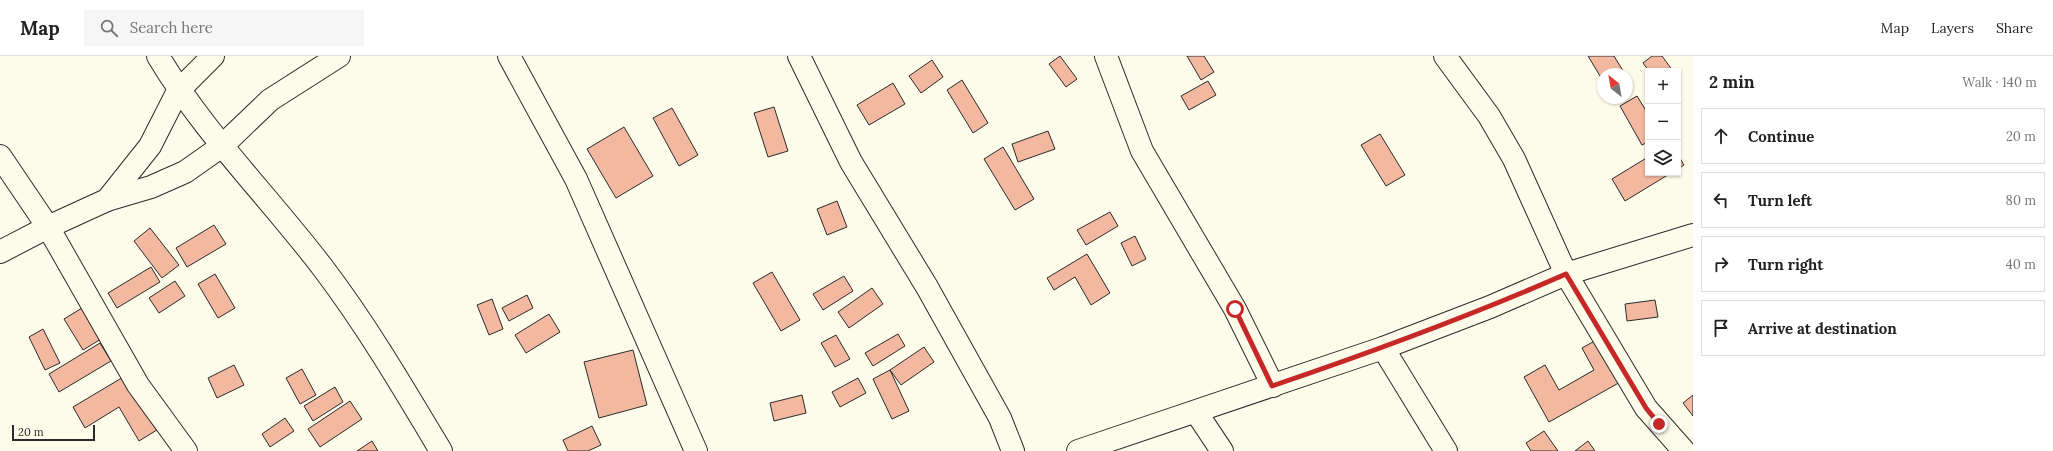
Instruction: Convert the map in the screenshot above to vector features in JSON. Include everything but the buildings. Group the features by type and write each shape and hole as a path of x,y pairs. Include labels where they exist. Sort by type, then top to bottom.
{"street":[{"path":"158,56 178,91 327,274 377,344 442,451"},
{"path":"106,200 150,146 178,91 213,56"},
{"path":"0,252 48,227 106,200 151,187 185,172 222,146 270,100 339,56"},
{"path":"509,56 576,179 696,451"},
{"path":"799,56 851,162 927,288 1000,418 1013,451"},
{"path":"1106,56 1142,151 1235,309 1272,386"},
{"path":"1445,56 1489,116 1514,159 1566,274 1646,408 1684,451"},
{"path":"0,156 48,227 138,386 186,451"},
{"path":"1078,451 1384,348 1490,307 1566,274 1693,236"},
{"path":"1384,348 1446,451"},
{"path":"1196,412 1222,451"}],"route":[{"path":"1235,309 1272,386 1384,348 1490,307 1566,274 1646,408 1659,424"}]}
